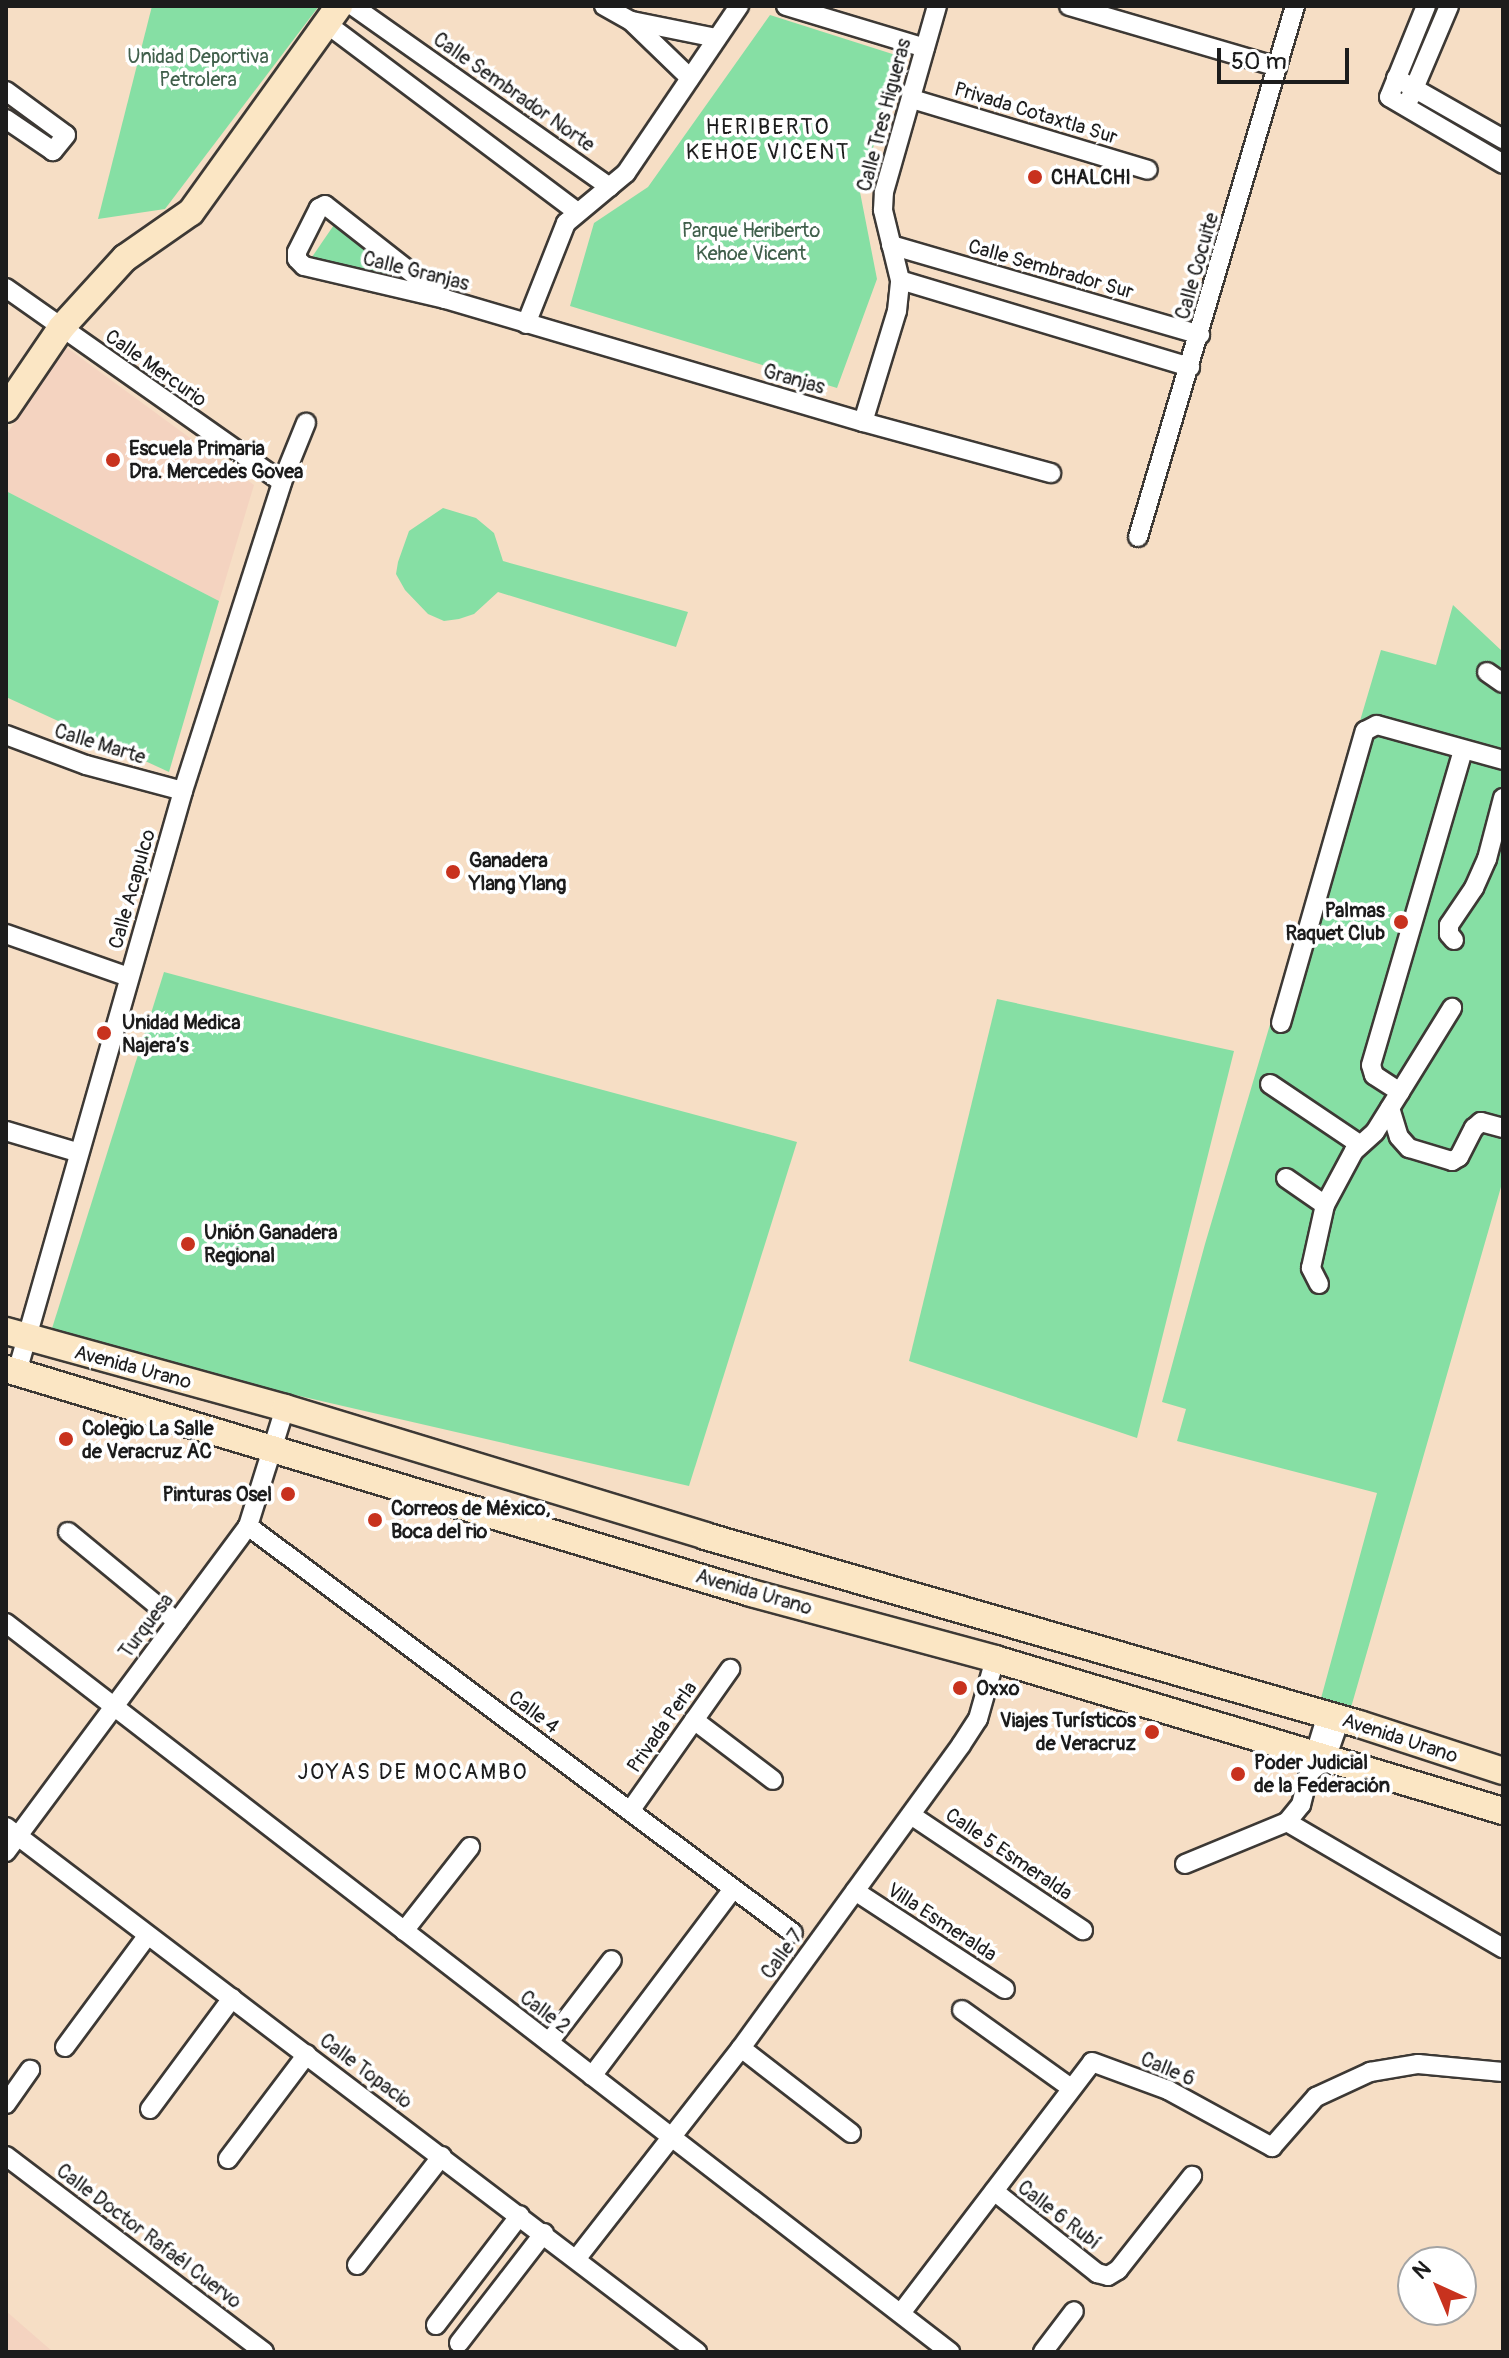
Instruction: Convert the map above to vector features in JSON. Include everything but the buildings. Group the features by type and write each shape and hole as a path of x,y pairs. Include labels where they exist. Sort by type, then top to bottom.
{"main road":[{"path":"6,409 61,328 136,247 191,212 333,15"},
{"name":"Avenida Urano","path":"15,1334 285,1408 705,1536 1333,1717 1503,1771"},
{"name":"Avenida Urano","path":"11,1370 751,1593 995,1659 1316,1762 1503,1811"},
{"path":"1133,1702 1143,1662"}],"street":[{"name":"Calle Sembrador Norte","path":"353,6 610,187"},
{"path":"604,6 631,21 690,78"},
{"path":"526,324 561,232 577,212 626,173 739,6"},
{"path":"786,6 925,48"},
{"name":"Calle Tres Higueras","path":"863,422 897,311 900,280 882,202 937,6"},
{"path":"1069,6 1277,67"},
{"name":"Calle Cocuite","path":"1138,537 1295,6"},
{"path":"1426,6 1389,97 1503,164"},
{"path":"1407,108 1449,6"},
{"path":"333,15 448,114 577,212"},
{"path":"631,21 716,38"},
{"path":"1396,78 1503,139"},
{"path":"448,114 470,88"},
{"path":"6,91 66,135 53,151 6,119"},
{"name":"Privada Cotaxtla Sur","path":"912,99 1148,170"},
{"name":"Calle Granjas","path":"445,299 325,205 319,208 297,252 297,259 304,266 445,299 526,324"},
{"name":"Calle Sembrador Sur","path":"891,245 1200,335"},
{"path":"900,280 1190,367"},
{"name":"Calle Mercurio","path":"6,288 282,482"},
{"name":"Granjas","path":"526,324 1051,473"},
{"name":"Calle Acapulco","path":"11,1370 15,1334 77,1152 183,791 282,482 306,423"},
{"path":"1487,672 1503,683"},
{"path":"1281,1023 1365,731 1377,725 1503,760"},
{"name":"Calle Marte","path":"6,735 86,765 183,791"},
{"path":"1400,1092 1374,1075 1371,1065 1463,751"},
{"path":"1454,940 1449,934 1449,925 1474,888 1487,859 1503,798"},
{"path":"6,934 129,977"},
{"path":"1319,1284 1311,1268 1312,1248 1325,1205 1359,1144 1375,1132 1452,1008"},
{"path":"1270,1084 1359,1144"},
{"path":"1390,1108 1399,1137 1409,1148 1452,1161 1459,1157 1481,1122 1503,1128"},
{"path":"6,1131 77,1152"},
{"path":"1375,1132 1399,1137"},
{"path":"1286,1178 1325,1205"},
{"name":"Turquesa","path":"6,1852 12,1832 112,1707 248,1526 285,1408"},
{"name":"Calle 4","path":"248,1526 793,1933"},
{"path":"68,1532 177,1622"},
{"name":"Calle 2","path":"6,1623 950,2352"},
{"name":"Calle 7","path":"577,2258 741,2048 978,1719 995,1659"},
{"name":"Privada Perla","path":"630,1811 730,1669"},
{"path":"1185,1864 1287,1822 1301,1805 1333,1717"},
{"path":"694,1720 773,1780"},
{"name":"Calle 5 Esmeralda","path":"911,1815 1083,1930"},
{"path":"1287,1822 1503,1948"},
{"name":"Calle Topacio","path":"12,1832 697,2352"},
{"path":"404,1931 470,1847"},
{"path":"592,2076 733,1889"},
{"name":"Villa Esmeralda","path":"855,1891 1005,1989"},
{"path":"65,2047 148,1935"},
{"path":"549,2042 612,1960"},
{"path":"150,2109 232,1998"},
{"path":"962,2010 1071,2088"},
{"path":"741,2048 851,2133"},
{"path":"228,2159 307,2054"},
{"name":"Calle 6","path":"901,2313 1092,2062 1168,2090 1272,2147 1316,2097 1370,2072 1418,2064 1503,2072"},
{"path":"6,2104 30,2070"},
{"name":"Calle Doctor Rafaél Cuervo","path":"6,2156 264,2352"},
{"path":"357,2265 442,2156"},
{"name":"Calle 6 Rubí","path":"994,2191 1097,2273 1108,2276 1118,2270 1192,2176"},
{"path":"436,2325 520,2215"},
{"path":"459,2343 544,2233"},
{"path":"1043,2352 1074,2311"}],"shaded area":[{"name":"Escuela Primaria Dra. Mercedes Govea","path":"66,347 254,485 219,601 6,491 6,435"},
{"path":"6,2311 53,2352 6,2352"}],"green space":[{"name":"Unidad Deportiva Petrolera","path":"152,6 319,6 165,209 98,219"},
{"name":"Parque Heriberto Kehoe Vicent","path":"770,15 905,58 859,187 877,279 837,388 570,306 594,223 648,187"},
{"path":"336,222 391,275 312,257"},
{"path":"6,491 219,601 169,772 6,697"},
{"path":"443,508 476,518 494,533 503,561 688,612 676,647 498,592 474,614 459,619 444,621 428,614 405,590 396,574 409,531"},
{"name":"Palmas Raquet Club","path":"1453,605 1503,652 1503,1180 1350,1711 1320,1702 1377,1493 1177,1441 1186,1409 1162,1402 1205,1244 1381,650 1436,665"},
{"path":"164,972 797,1142 689,1486 49,1338"},
{"path":"997,999 1234,1051 1137,1438 909,1361"}],"place":[{"name":"CHALCHI","path":"1035,177"},
{"name":"Escuela Primaria Dra. Mercedes Govea","path":"113,460"},
{"name":"Ganadera Ylang Ylang","path":"453,872"},
{"name":"Palmas Raquet Club","path":"1401,922"},
{"name":"Unidad Medica Najera’s","path":"104,1033"},
{"name":"Unión Ganadera Regional","path":"188,1244"},
{"name":"Colegio La Salle de Veracruz AC","path":"66,1439"},
{"name":"Pinturas Osel","path":"288,1494"},
{"name":"Correos de México, Boca del rio","path":"375,1520"},
{"name":"Oxxo","path":"960,1688"},
{"name":"Viajes Turísticos de Veracruz","path":"1152,1732"},
{"name":"Poder Judicial de la Federación","path":"1238,1774"}],"district":[{"name":"HERIBERTO KEHOE VICENT","path":"768,140"},
{"name":"JOYAS DE MOCAMBO","path":"413,1773"}]}
